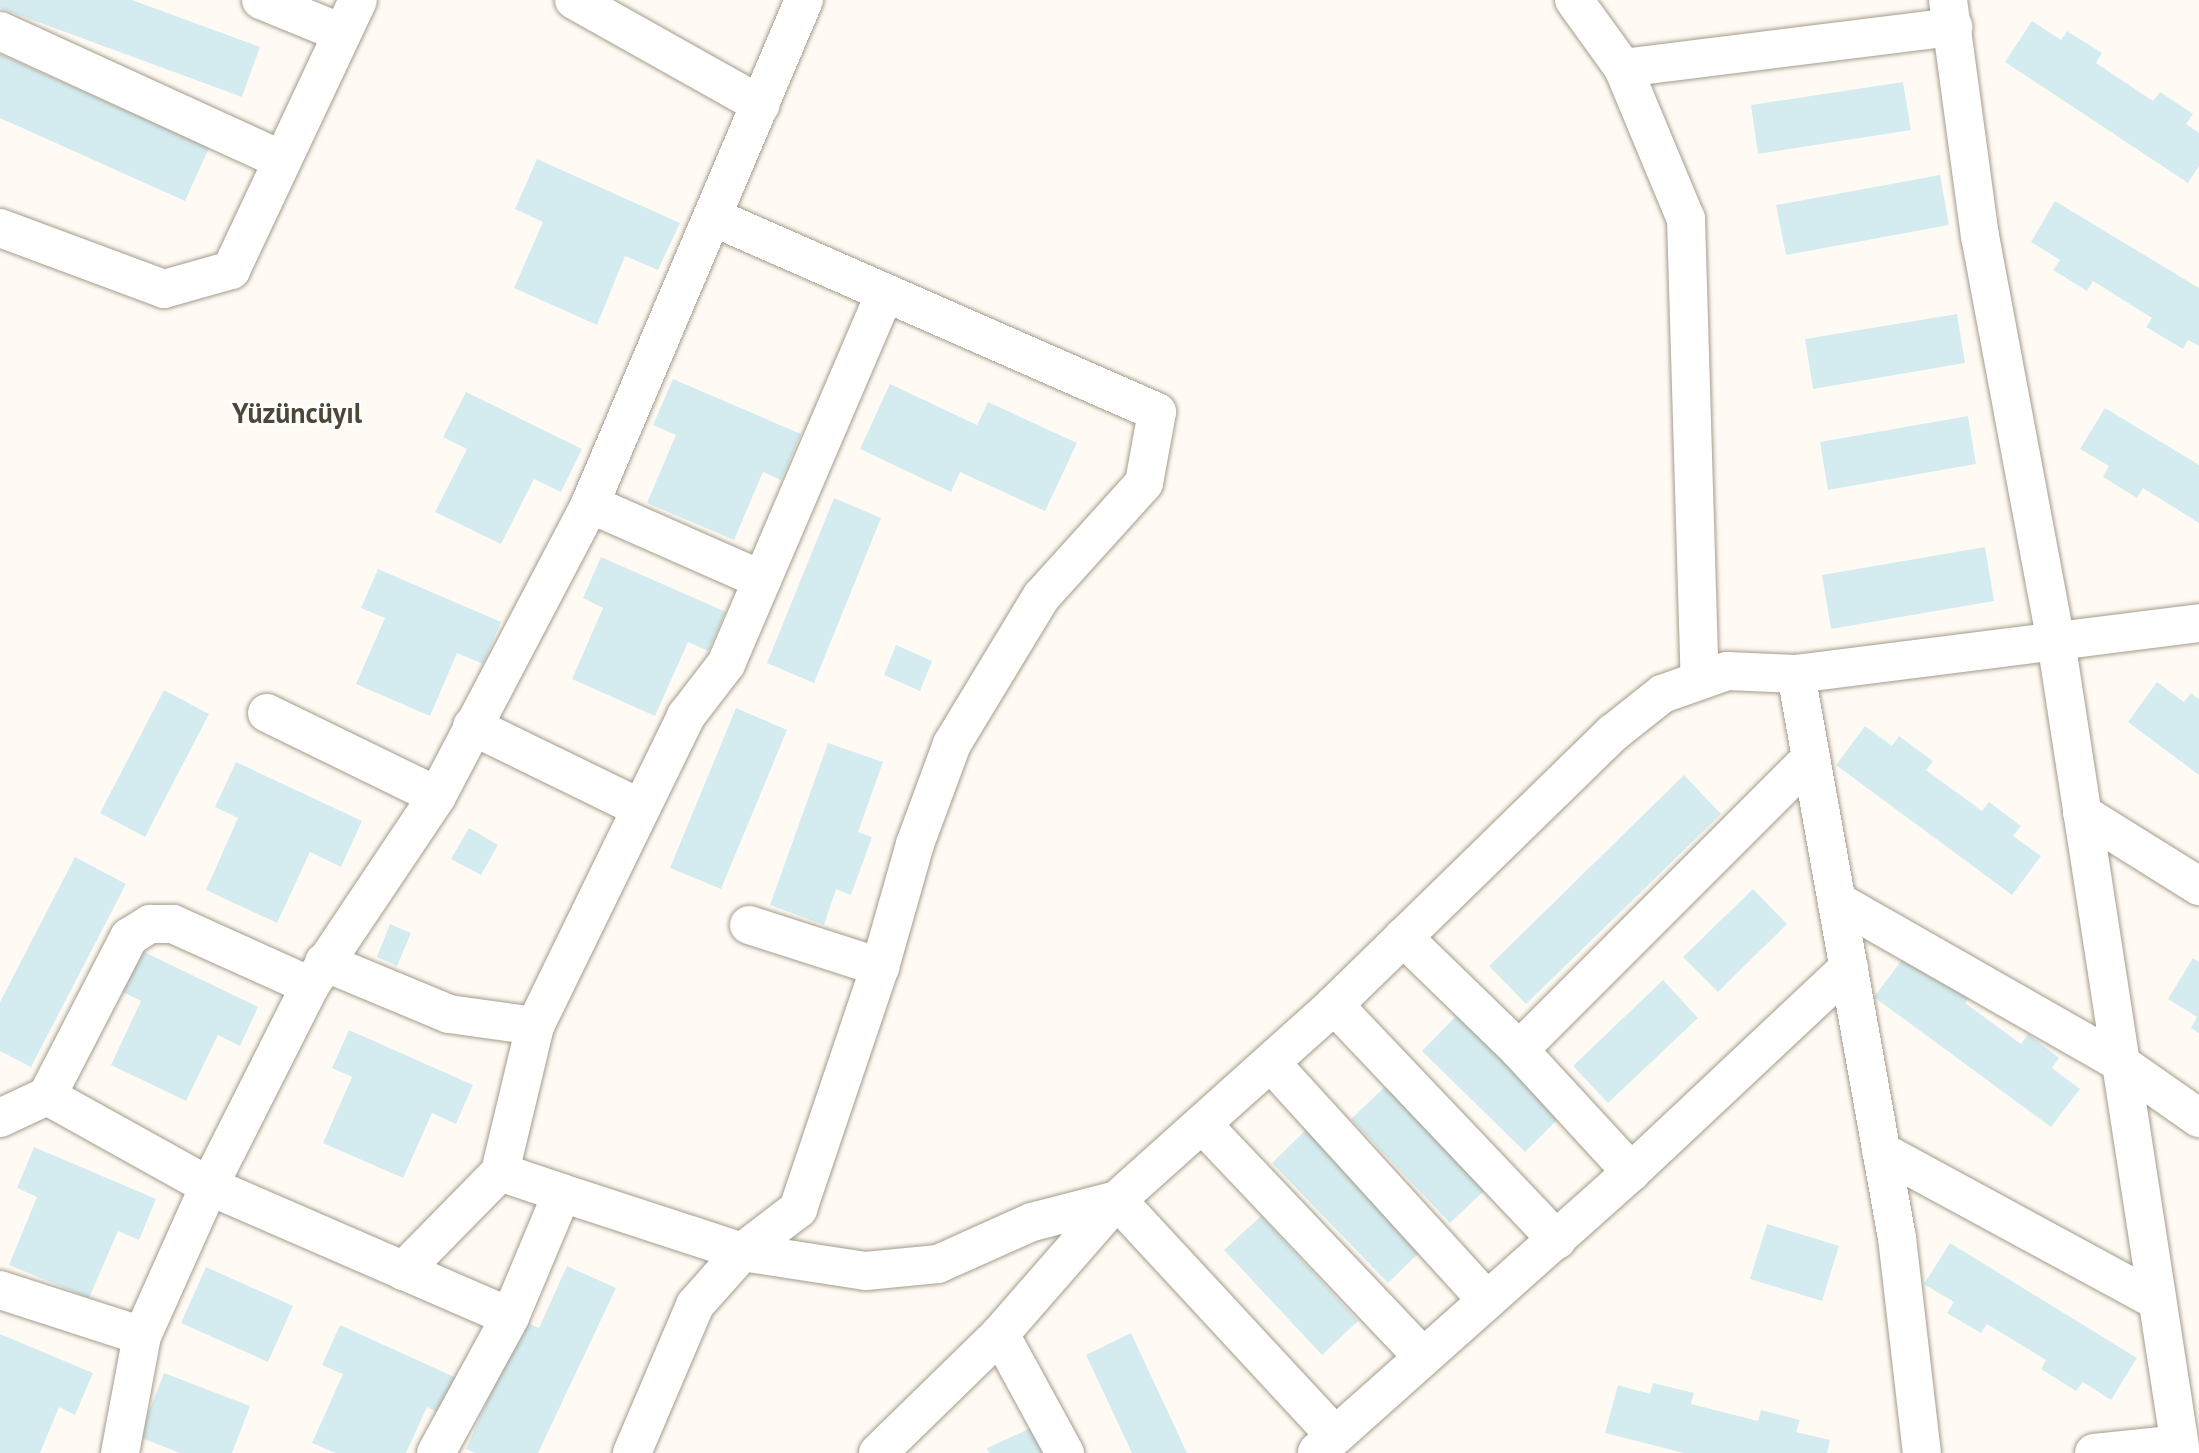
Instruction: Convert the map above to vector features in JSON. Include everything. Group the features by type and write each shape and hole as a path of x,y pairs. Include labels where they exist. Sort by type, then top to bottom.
{"street":[{"path":"0,228 164,289 231,270 280,159 350,17 261,0"},
{"path":"575,0 761,105"},
{"path":"120,1453 142,1336 209,1186 317,974 437,796 590,504 804,0"},
{"path":"1574,0 1623,68 1686,219 1700,680"},
{"path":"1623,68 1951,14 1980,236 2056,641 2180,1448 2094,1453"},
{"path":"0,31 280,159"},
{"path":"632,1453 695,1305 742,1252 799,1209 880,967 915,844 952,744 1041,597 1144,483 1157,412 713,217"},
{"path":"403,1271 500,1172 535,1026 638,807 687,716 726,664 885,293"},
{"path":"590,504 762,580"},
{"path":"892,1448 1000,1334 1117,1200 1334,1005 1613,733 1662,694 1727,671 1796,674 2199,623"},
{"path":"1796,674 1881,1151 1922,1453"},
{"path":"267,713 437,796"},
{"path":"472,726 638,807"},
{"path":"1519,1050 1811,758"},
{"path":"2081,813 2199,886"},
{"path":"1837,901 2119,1062 2199,1118"},
{"path":"0,1118 47,1096 129,937 150,924 173,924 317,974 449,1014 535,1026"},
{"path":"749,925 880,967"},
{"path":"1403,937 1519,1050 1631,1172"},
{"path":"1117,1200 1325,1444 1557,1240 1849,967"},
{"path":"1334,1005 1557,1240"},
{"path":"1271,1063 1487,1300"},
{"path":"47,1096 209,1186 510,1317"},
{"path":"1202,1124 1423,1357"},
{"path":"1881,1151 2157,1301"},
{"path":"500,1172 742,1252 866,1271 938,1264 1032,1222 1117,1200"},
{"path":"436,1453 510,1317 562,1193"},
{"path":"0,1290 142,1336"},
{"path":"1000,1334 1065,1453"}],"building":[{"path":"0,0 132,0 260,47 242,97 0,8"},
{"path":"2032,21 2061,40 2067,31 2102,53 2096,63 2153,101 2160,92 2193,114 2186,124 2199,133 2199,166 2188,183 2005,62"},
{"path":"0,54 209,148 185,201 0,118"},
{"path":"1903,82 1911,130 1758,154 1751,105"},
{"path":"537,159 680,223 658,270 625,256 597,325 514,288 543,222 515,209"},
{"path":"1940,175 1949,225 1786,255 1776,205"},
{"path":"2055,201 2199,288 2199,346 2188,340 2183,349 2146,327 2152,318 2093,281 2087,291 2053,270 2060,260 2031,242"},
{"path":"1957,314 1965,363 1813,389 1805,339"},
{"path":"673,379 801,434 781,480 763,472 734,540 647,503 676,435 653,425"},
{"path":"890,384 977,425 988,402 1077,443 1045,511 960,472 951,492 860,449"},
{"path":"466,392 582,449 561,492 534,479 501,544 435,512 467,449 443,437"},
{"path":"2105,408 2199,465 2199,523 2143,488 2137,498 2103,477 2109,466 2080,449"},
{"path":"1968,416 1976,464 1828,490 1820,442"},
{"path":"834,498 881,518 814,683 767,663"},
{"path":"1985,547 1994,601 1831,629 1822,575"},
{"path":"601,557 726,612 708,651 688,642 655,716 572,679 603,608 583,598"},
{"path":"378,569 501,622 483,664 457,653 430,716 356,684 385,618 361,608"},
{"path":"896,645 932,661 920,691 884,675"},
{"path":"2157,682 2184,702 2191,693 2199,699 2199,775 2128,722"},
{"path":"164,690 209,714 145,837 100,813"},
{"path":"736,708 787,730 721,889 670,868"},
{"path":"1865,726 1892,746 1899,736 1933,761 1926,770 1982,811 1989,802 2021,826 2013,836 2041,856 2012,895 1836,765"},
{"path":"828,743 883,762 858,832 872,837 851,895 836,889 824,925 770,905"},
{"path":"236,762 362,821 341,867 310,852 277,923 206,890 238,818 215,807"},
{"path":"1684,775 1721,814 1526,1004 1489,966"},
{"path":"469,828 498,845 481,875 451,859"},
{"path":"75,857 126,884 31,1067 0,1051 0,1002"},
{"path":"1753,889 1787,924 1718,992 1683,957"},
{"path":"390,924 411,933 397,966 377,957"},
{"path":"140,950 258,1007 240,1046 218,1035 186,1101 111,1065 141,1001 121,991"},
{"path":"1904,957 1931,978 1938,969 1971,994 1965,1003 2021,1044 2028,1034 2059,1058 2052,1068 2080,1089 2051,1127 1874,997"},
{"path":"2193,958 2199,962 2199,1033 2191,1028 2197,1017 2168,999"},
{"path":"1663,980 1698,1018 1608,1103 1573,1066"},
{"path":"1457,1015 1560,1117 1525,1152 1422,1051"},
{"path":"349,1030 473,1085 456,1124 432,1113 403,1178 323,1143 352,1077 332,1068"},
{"path":"1388,1084 1487,1188 1450,1223 1351,1119"},
{"path":"1308,1128 1424,1248 1388,1283 1272,1163"},
{"path":"34,1147 156,1199 139,1240 118,1231 89,1298 9,1265 37,1197 17,1188"},
{"path":"1261,1216 1358,1321 1322,1355 1224,1250"},
{"path":"1767,1224 1839,1246 1822,1301 1750,1279"},
{"path":"1950,1243 2137,1358 2111,1400 2083,1382 2076,1391 2041,1369 2046,1360 1987,1324 1981,1333 1947,1313 1954,1302 1924,1284"},
{"path":"567,1266 616,1288 538,1453 476,1453 466,1449 523,1321 539,1328"},
{"path":"206,1267 293,1306 268,1362 181,1323"},
{"path":"340,1325 461,1380 444,1415 427,1407 406,1453 335,1453 312,1443 343,1374 322,1365"},
{"path":"1131,1333 1187,1453 1132,1453 1086,1355"},
{"path":"0,1334 93,1373 75,1415 59,1407 40,1453 0,1453"},
{"path":"164,1373 250,1406 232,1453 180,1453 139,1437"},
{"path":"1653,1383 1694,1393 1691,1404 1758,1421 1761,1410 1800,1420 1796,1432 1830,1440 1827,1453 1684,1453 1605,1433 1618,1385 1650,1394"},
{"path":"1031,1428 1043,1453 989,1453 987,1448"}],"district":[{"name":"Yüzüncüyıl","path":"297,413"}]}
